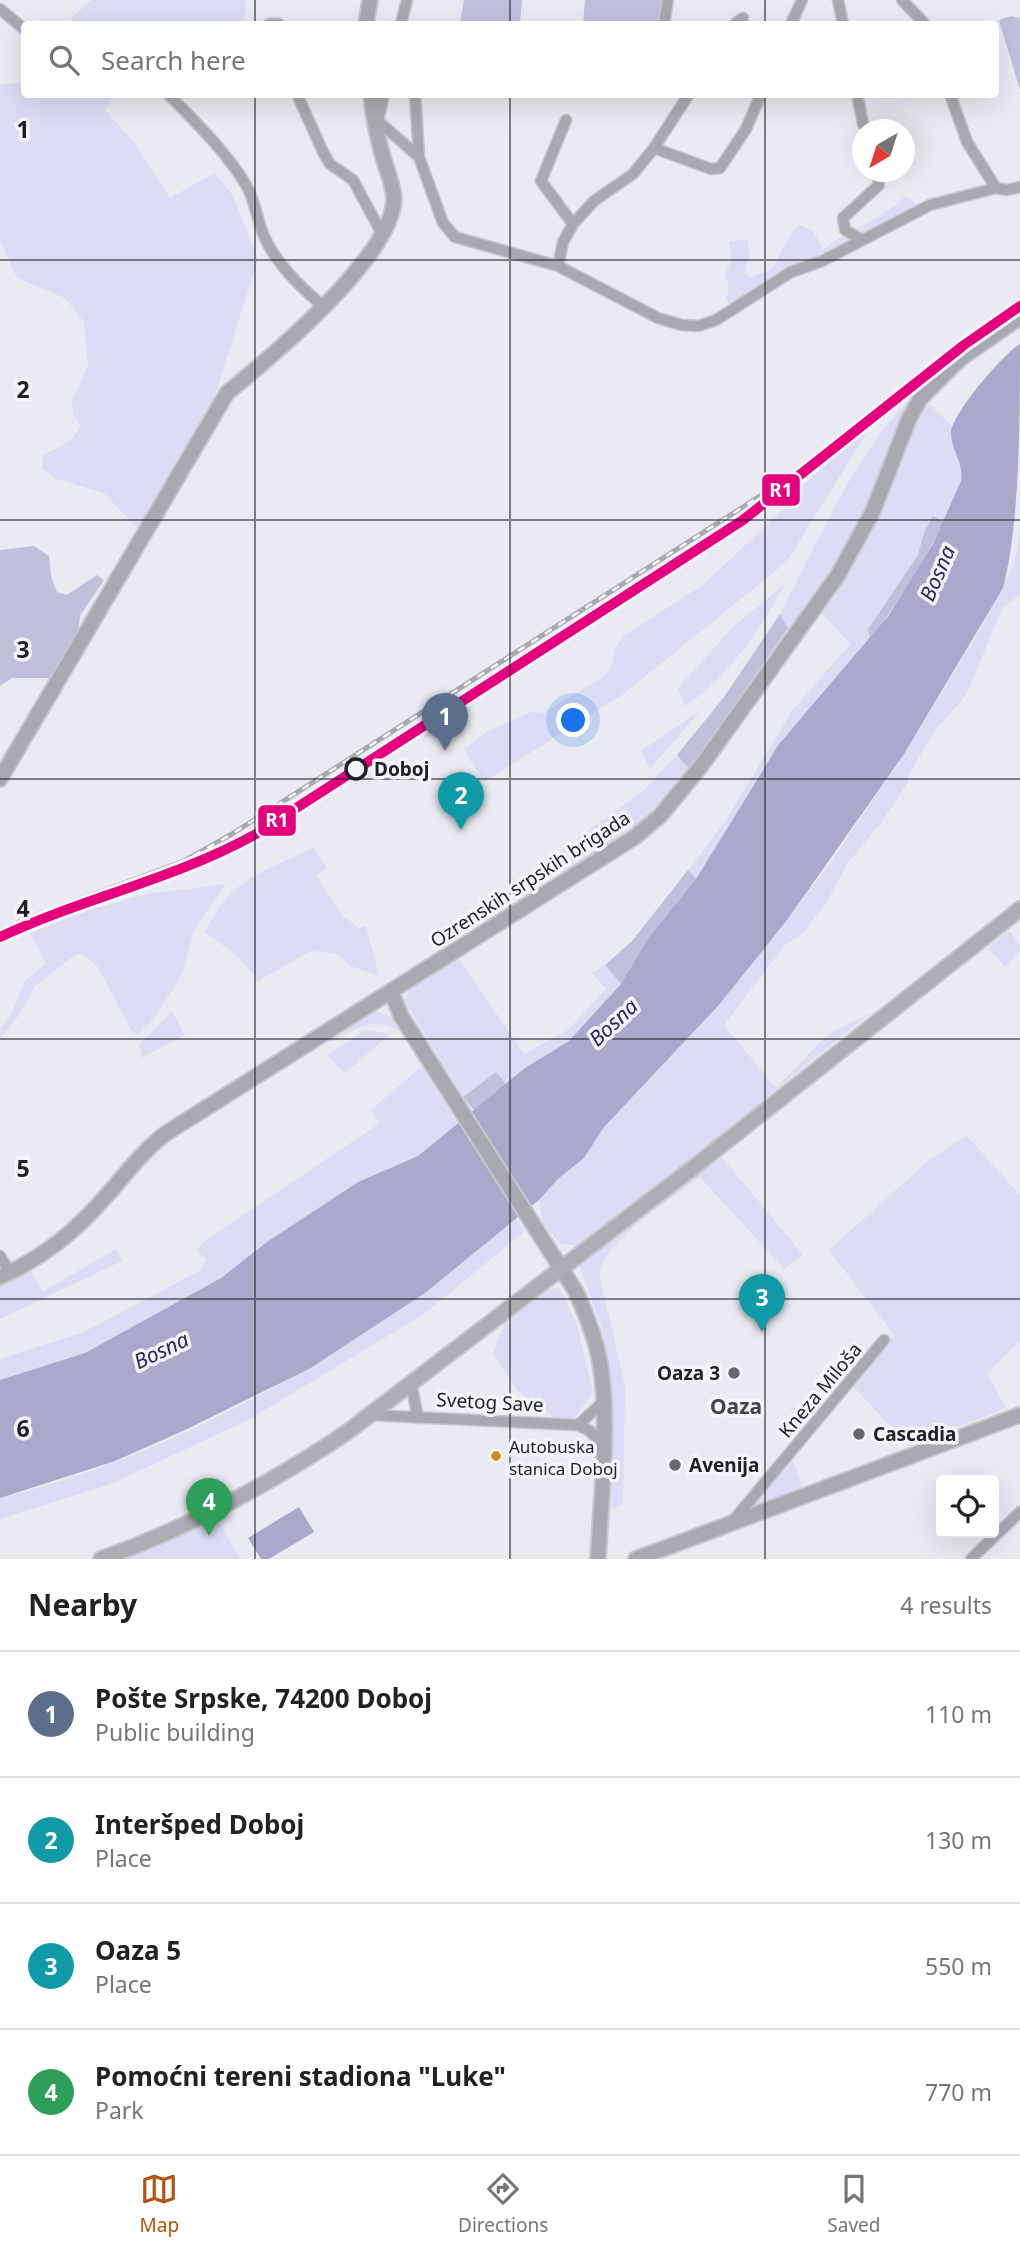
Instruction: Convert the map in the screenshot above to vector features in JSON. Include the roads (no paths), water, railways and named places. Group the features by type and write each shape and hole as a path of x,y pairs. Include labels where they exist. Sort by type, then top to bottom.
{"main road":[{"path":"101,1559 200,1517 307,1459 561,1268 877,1024 1020,909"}],"street":[{"path":"366,21 370,0"},
{"path":"402,21 407,0"},
{"path":"664,21 668,0"},
{"path":"792,21 802,0"},
{"path":"838,0 842,21"},
{"path":"902,0 922,21"},
{"path":"0,9 21,27"},
{"path":"172,98 228,156 248,189 264,238 276,257 301,288 323,306"},
{"path":"299,98 330,164 353,180 382,233"},
{"path":"0,779 227,393 323,306 357,271 382,233 391,214 393,193 371,98"},
{"path":"376,121 383,98"},
{"path":"415,98 419,157 443,223 455,237 467,243 558,266 658,318 682,325 698,326 730,313 792,272 930,205 996,188 1007,190 1020,187"},
{"path":"558,266 563,242 573,224 594,201 633,174 654,148 686,98"},
{"path":"654,148 667,150 711,169 720,169 746,129 759,98"},
{"path":"858,98 862,119"},
{"path":"951,98 967,142 996,188"},
{"path":"566,120 541,181 573,224"},
{"path":"376,121 419,157"},
{"path":"862,240 845,230 843,218 878,185 878,182"},
{"name":"Ozrenskih srpskih brigada","path":"5,1275 61,1242 160,1137 635,837 660,816 701,766 857,544 909,419 938,378 960,359 1020,317"},
{"path":"391,991 401,1016 537,1228 589,1321 599,1355 603,1402 598,1559"},
{"path":"0,1256 5,1275"},
{"name":"Kneza Miloša","path":"728,1527 884,1340"},
{"path":"411,1383 418,1418"},
{"path":"602,1445 590,1431 578,1424 603,1402"},
{"name":"Svetog Save","path":"369,1415 578,1424"},
{"path":"636,1559 728,1527 1020,1415"},
{"path":"971,1559 1020,1512"}],"water":[{"name":"Bosna","path":"1020,344 1016,502 1003,588 904,754 787,920 718,1006 604,1127 584,1158 558,1179 539,1200 425,1293 309,1369 115,1461 0,1498 0,1380 85,1353 221,1278 267,1242 358,1182 418,1156 525,1068 569,1041 621,984 648,938 696,879 779,744 889,615 933,544 961,481 961,468 951,433 953,424 979,386"},
{"path":"299,1507 314,1532 269,1559 261,1559 248,1538"}],"railway":[{"path":"0,932 23,920 184,861 232,834 796,473 961,342 1020,300"},
{"path":"351,771 527,660 774,497"}],"place":[{"name":"Pošte Srpske, 74200 Doboj","path":"445,751"},
{"name":"Doboj","path":"356,769"},
{"name":"Interšped Doboj","path":"461,830"},
{"name":"Oaza 5","path":"762,1332"},
{"name":"Oaza 3","path":"734,1373"},
{"name":"Cascadia","path":"859,1434"},
{"name":"Autobuska stanica Doboj","path":"496,1456"},
{"name":"Avenija","path":"675,1465"},
{"name":"Pomoćni tereni stadiona \"Luke\"","path":"209,1536"}],"district":[{"name":"Oaza","path":"736,1406"}]}
